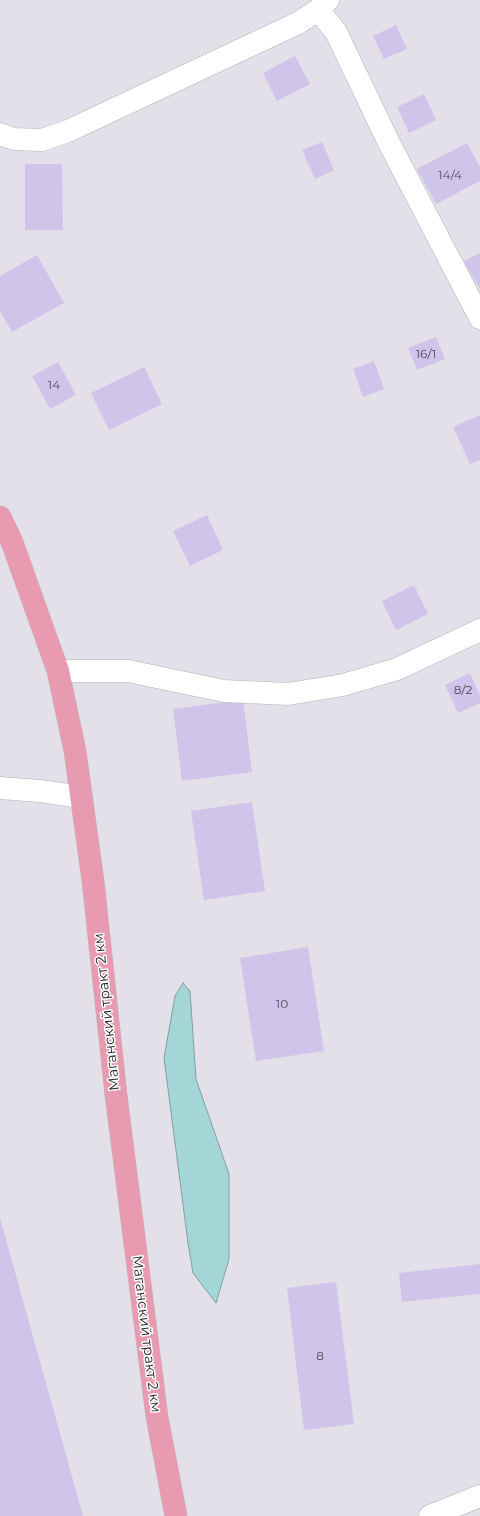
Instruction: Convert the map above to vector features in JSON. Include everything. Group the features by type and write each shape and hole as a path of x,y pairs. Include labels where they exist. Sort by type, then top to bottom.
{"main road":[{"name":"Маганский тракт 2 км","path":"0,518 12,542 58,671 75,751 93,881 116,1095 156,1417 176,1516"}],"street":[{"path":"0,134 14,139 42,140 68,131 298,23 323,5 388,141 480,318"},
{"path":"58,671 128,671 224,691 288,694 343,685 397,669 480,630"},
{"path":"0,788 40,791 81,797"},
{"path":"430,1516 480,1496"}],"water":[{"path":"183,983 190,991 196,1079 229,1174 229,1259 216,1303 193,1273 164,1058 175,996"}],"building":[{"path":"396,25 407,49 384,59 373,36"},
{"path":"295,56 310,84 277,101 263,73"},
{"path":"424,94 436,120 409,133 397,107"},
{"path":"322,142 334,170 315,179 302,150"},
{"path":"467,143 480,167 480,181 436,204 417,169"},
{"path":"25,164 62,164 63,230 25,230"},
{"path":"480,253 480,289 464,261"},
{"path":"37,255 64,303 12,332 0,311 0,276"},
{"path":"436,337 445,359 417,370 408,348"},
{"path":"374,361 384,389 363,397 353,369"},
{"path":"58,362 76,395 50,409 32,376"},
{"path":"144,367 162,404 109,430 91,393"},
{"path":"480,415 480,460 470,464 453,427"},
{"path":"207,515 223,550 190,566 173,531"},
{"path":"414,585 428,614 396,630 382,601"},
{"path":"470,673 480,696 480,703 458,713 445,685"},
{"path":"243,700 252,772 182,781 173,709"},
{"path":"252,802 265,891 204,900 191,811"},
{"path":"308,947 324,1051 256,1061 240,958"},
{"path":"0,1218 83,1516 0,1516"},
{"path":"480,1264 480,1294 402,1302 399,1273"},
{"path":"336,1282 354,1424 304,1430 287,1288"}]}
